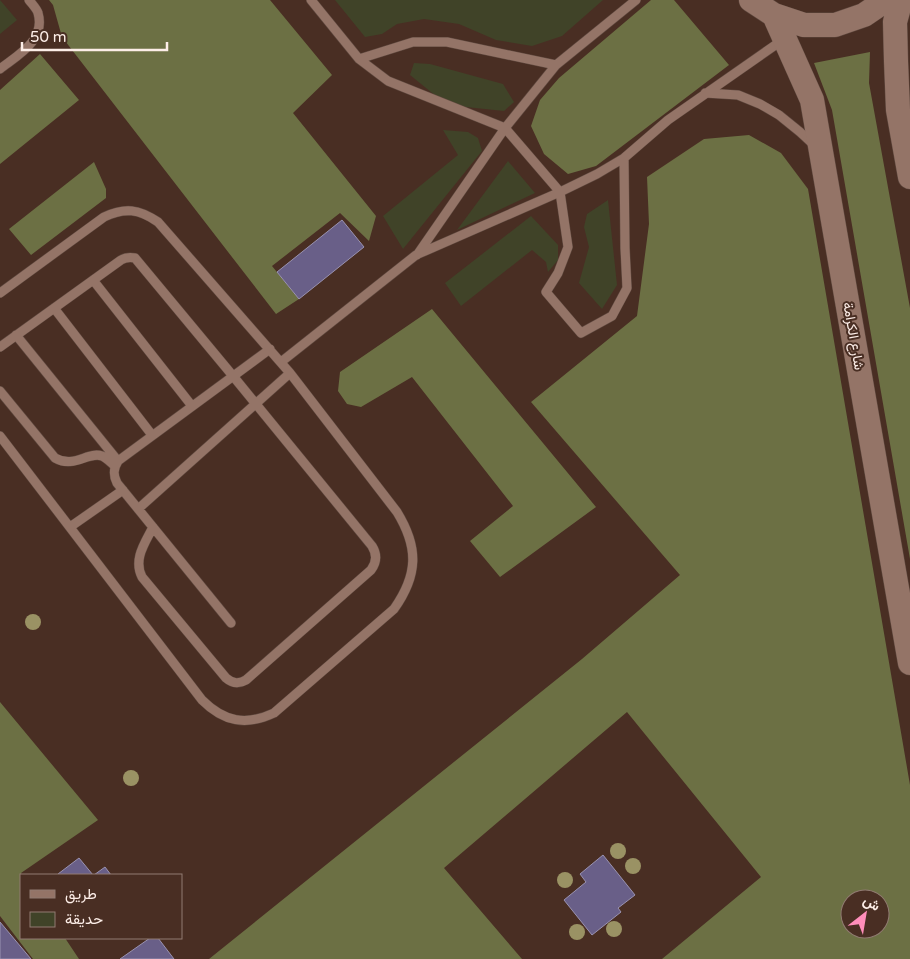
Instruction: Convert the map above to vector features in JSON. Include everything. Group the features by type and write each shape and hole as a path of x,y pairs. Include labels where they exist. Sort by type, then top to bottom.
{"main road":[{"path":"751,0 774,15 804,25 835,24 864,15 886,0"},
{"path":"901,0 895,22 898,110 910,177"},
{"name":"شارع الكرامة","path":"774,15 812,100 910,663"}],"lane":[{"path":"0,69 32,43 40,27 38,12 29,0"},
{"path":"311,0 359,59 388,81 505,128 560,192 568,246 558,273 546,292 581,332 612,316 627,288 624,158"},
{"path":"416,255 505,128 556,65 636,0"},
{"path":"281,362 416,255 597,174 624,158 668,120 784,38"},
{"path":"359,59 413,42 447,42 556,65"},
{"path":"705,93 738,95 760,104 779,115 800,132 822,154"},
{"path":"0,293 104,217 114,212 126,210 138,212 158,222 281,362 397,512 406,527 412,544 411,579 404,595 394,609 274,713 264,718 253,720 231,719 210,708 202,700 0,436"},
{"path":"0,347 125,258 136,258 374,550 376,560 371,570 246,680 234,683 226,678 139,572 140,555 153,527"},
{"path":"93,280 192,406"},
{"path":"54,308 152,435"},
{"path":"16,335 116,464"},
{"path":"231,623 123,490 115,478 114,472 116,464 152,435 270,349"},
{"path":"138,509 290,373"},
{"path":"0,390 55,458 60,461 70,462 98,455 116,464"},
{"path":"70,527 123,490"}],"green space":[{"path":"0,0 17,20 0,34"},
{"path":"49,0 270,0 332,75 293,113 376,216 369,241 340,213 272,266 299,299 276,314 62,37 53,5"},
{"path":"335,0 603,0 562,36 532,46 496,40 459,24 424,19 397,24 382,34 365,37"},
{"path":"651,0 674,0 729,65 596,166 568,174 544,154 531,126 540,100 559,78"},
{"path":"870,52 869,83 910,308 910,559 832,110 814,63"},
{"path":"40,54 79,100 0,164 0,90"},
{"path":"414,63 430,64 503,84 514,102 504,111 447,105 410,75"},
{"path":"443,130 468,132 478,138 482,151 403,249 383,216 458,155"},
{"path":"749,135 781,153 808,189 910,785 910,959 662,959 761,877 627,712 444,868 522,959 209,959 582,659 680,575 531,402 637,316 649,224 647,177 704,139"},
{"path":"508,161 535,193 457,230"},
{"path":"94,162 106,189 106,198 31,255 9,229"},
{"path":"608,200 617,285 602,309 579,283 589,247 584,227 587,214"},
{"path":"531,216 558,245 558,260 548,272 546,262 532,250 461,306 445,283"},
{"path":"432,309 596,507 500,577 470,541 513,506 412,377 361,407 347,404 338,391 340,372"},
{"path":"0,702 98,820 20,874 20,939 66,939 79,959 33,959 0,916"}],"building":[{"path":"342,220 364,247 299,299 277,272"},
{"path":"603,855 635,895 618,908 621,912 592,935 564,900 586,882 580,874"},
{"path":"79,858 92,874 58,874"},
{"path":"105,867 110,874 95,874"},
{"path":"0,922 31,959 0,959"},
{"path":"149,939 159,939 174,959 120,959"}]}
